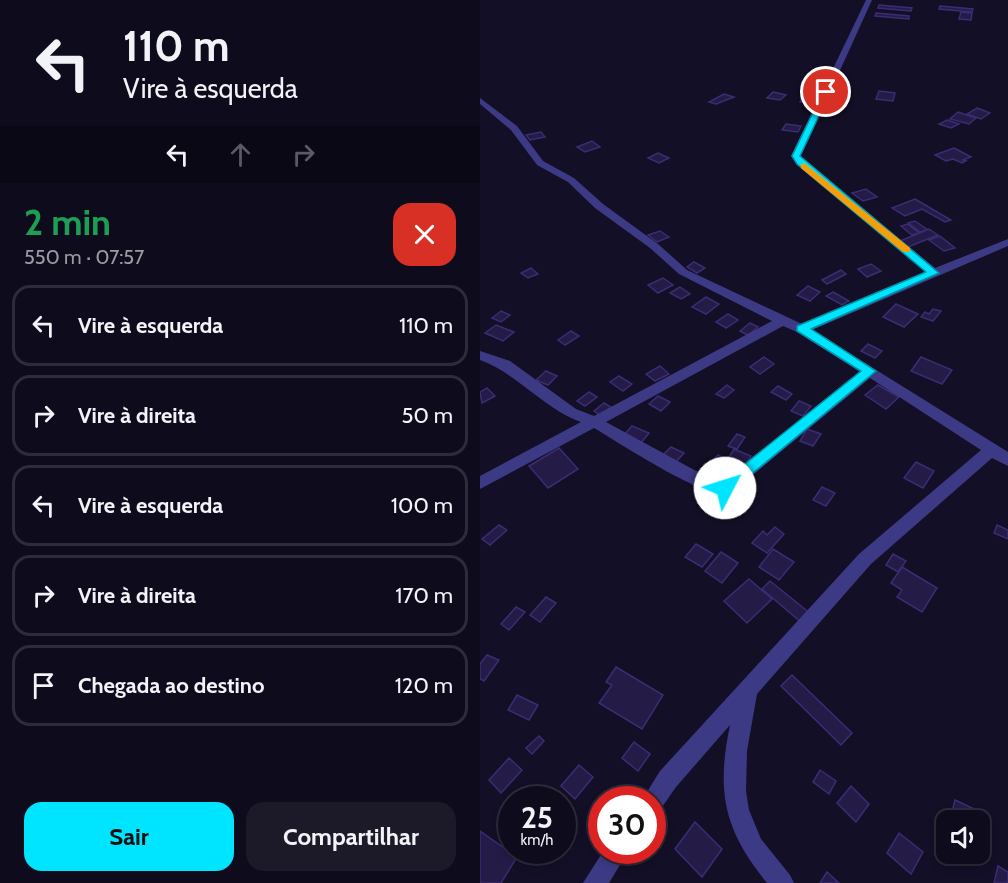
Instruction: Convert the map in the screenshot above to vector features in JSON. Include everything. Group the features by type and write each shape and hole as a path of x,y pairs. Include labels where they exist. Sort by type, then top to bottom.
{"street":[{"path":"868,0 796,156 800,163 934,273"},
{"path":"480,100 514,128 540,163 571,180 599,206 654,246 683,272 802,329 990,451 1008,460"},
{"path":"802,329 1008,242"},
{"path":"480,483 782,321"},
{"path":"480,355 506,364 571,413 593,421 704,483 725,488 870,371"},
{"path":"663,786 865,559 990,451"},
{"path":"748,690 736,735 734,784 742,822 753,846 782,883"},
{"path":"595,883 608,864"}],"building":[{"path":"879,5 912,8 911,11 878,8"},
{"path":"940,6 973,9 972,12 939,9"},
{"path":"961,12 972,13 971,20 959,19"},
{"path":"876,13 909,16 909,19 875,16"},
{"path":"879,91 895,93 893,101 876,99"},
{"path":"773,92 786,95 780,100 767,98"},
{"path":"724,94 734,97 716,104 709,102"},
{"path":"802,96 816,98 813,103 800,102"},
{"path":"977,108 990,113 981,119 967,114"},
{"path":"958,112 976,118 969,124 950,119"},
{"path":"947,120 959,124 951,128 939,124"},
{"path":"786,124 801,126 798,132 782,130"},
{"path":"541,132 545,137 530,140 526,135"},
{"path":"592,141 600,147 585,152 577,147"},
{"path":"954,148 971,157 963,160 966,161 962,163 953,159 946,161 935,155"},
{"path":"658,153 669,158 659,163 648,158"},
{"path":"866,189 877,197 863,201 852,193"},
{"path":"915,199 951,220 945,222 922,209 905,216 892,208"},
{"path":"915,221 928,230 920,232 908,223"},
{"path":"908,224 919,233 912,235 901,226"},
{"path":"929,229 938,235 908,247 900,241"},
{"path":"660,231 669,237 657,242 648,235"},
{"path":"940,236 955,248 944,251 929,240"},
{"path":"694,262 705,268 697,273 687,267"},
{"path":"871,264 881,271 867,277 858,269"},
{"path":"531,268 538,274 528,278 521,273"},
{"path":"841,270 846,274 827,284 822,280"},
{"path":"663,278 673,285 658,293 648,285"},
{"path":"808,286 820,292 810,301 797,295"},
{"path":"680,287 690,294 681,299 670,293"},
{"path":"833,292 849,301 842,305 826,296"},
{"path":"706,297 719,304 706,314 692,307"},
{"path":"896,304 918,314 904,327 883,317"},
{"path":"933,309 941,311 933,321 921,317 925,312 929,314"},
{"path":"501,311 510,315 501,322 492,318"},
{"path":"728,314 738,320 726,328 716,322"},
{"path":"750,323 758,327 748,335 740,331"},
{"path":"496,325 514,332 503,341 485,333"},
{"path":"571,331 579,336 565,345 558,340"},
{"path":"868,344 882,351 875,358 861,351"},
{"path":"764,357 774,364 760,374 750,367"},
{"path":"921,357 952,370 942,384 911,371"},
{"path":"660,366 669,374 655,381 646,374"},
{"path":"546,371 557,376 548,385 536,380"},
{"path":"619,376 632,384 623,391 610,382"},
{"path":"727,385 734,390 724,398 716,394"},
{"path":"878,385 899,397 886,409 865,395"},
{"path":"778,386 792,394 786,400 771,392"},
{"path":"487,388 495,396 482,403 480,392"},
{"path":"589,392 597,397 585,406 577,401"},
{"path":"658,396 670,402 661,411 649,404"},
{"path":"799,401 811,406 803,416 791,411"},
{"path":"604,403 611,407 600,415 594,411"},
{"path":"632,426 649,433 640,444 623,436"},
{"path":"807,429 821,434 813,446 800,441"},
{"path":"737,434 745,437 737,449 728,446"},
{"path":"671,447 684,453 675,463 662,456"},
{"path":"559,448 578,469 548,488 529,466"},
{"path":"734,449 751,456 745,466 728,459"},
{"path":"718,455 727,460 713,474 704,469"},
{"path":"916,462 934,471 923,488 904,478"},
{"path":"822,487 835,493 826,506 813,500"},
{"path":"499,525 507,530 490,545 482,539"},
{"path":"997,525 1008,530 1008,539 994,533"},
{"path":"775,527 784,534 767,553 752,543 763,531 767,535"},
{"path":"696,544 713,554 702,567 685,557"},
{"path":"773,549 794,562 779,580 759,567"},
{"path":"721,552 738,563 722,583 705,571"},
{"path":"893,554 906,561 898,572 886,565"},
{"path":"902,567 937,588 922,612 897,597 902,590 891,583"},
{"path":"749,579 772,599 747,623 724,601"},
{"path":"770,581 811,614 802,623 762,589"},
{"path":"546,597 556,603 540,622 530,615"},
{"path":"516,607 525,612 509,630 501,624"},
{"path":"487,655 499,660 484,681 480,679 480,664"},
{"path":"616,667 663,695 642,729 599,703 612,685 606,682"},
{"path":"792,675 852,733 841,745 781,686"},
{"path":"517,695 538,705 529,720 508,710"},
{"path":"539,736 544,741 532,754 526,748"},
{"path":"634,742 650,754 638,771 622,758"},
{"path":"509,758 522,770 507,786 498,786 498,790 489,780"},
{"path":"579,765 593,777 576,798 576,786 561,786"},
{"path":"820,770 836,781 829,794 813,782"},
{"path":"851,786 869,804 856,822 837,803"},
{"path":"955,800 974,809 974,810 952,810"},
{"path":"695,822 722,849 702,877 675,849"},
{"path":"480,831 498,844 498,864 513,864 501,883 480,883"},
{"path":"899,833 923,852 911,874 887,853"},
{"path":"998,866 1008,872 1008,883 994,883"},
{"path":"827,872 839,883 820,883"}],"slow traffic":[{"path":"804,166 906,250"}],"route":[{"path":"725,488 870,371 802,329 934,273 800,163 796,156 797,152 826,92"}]}
